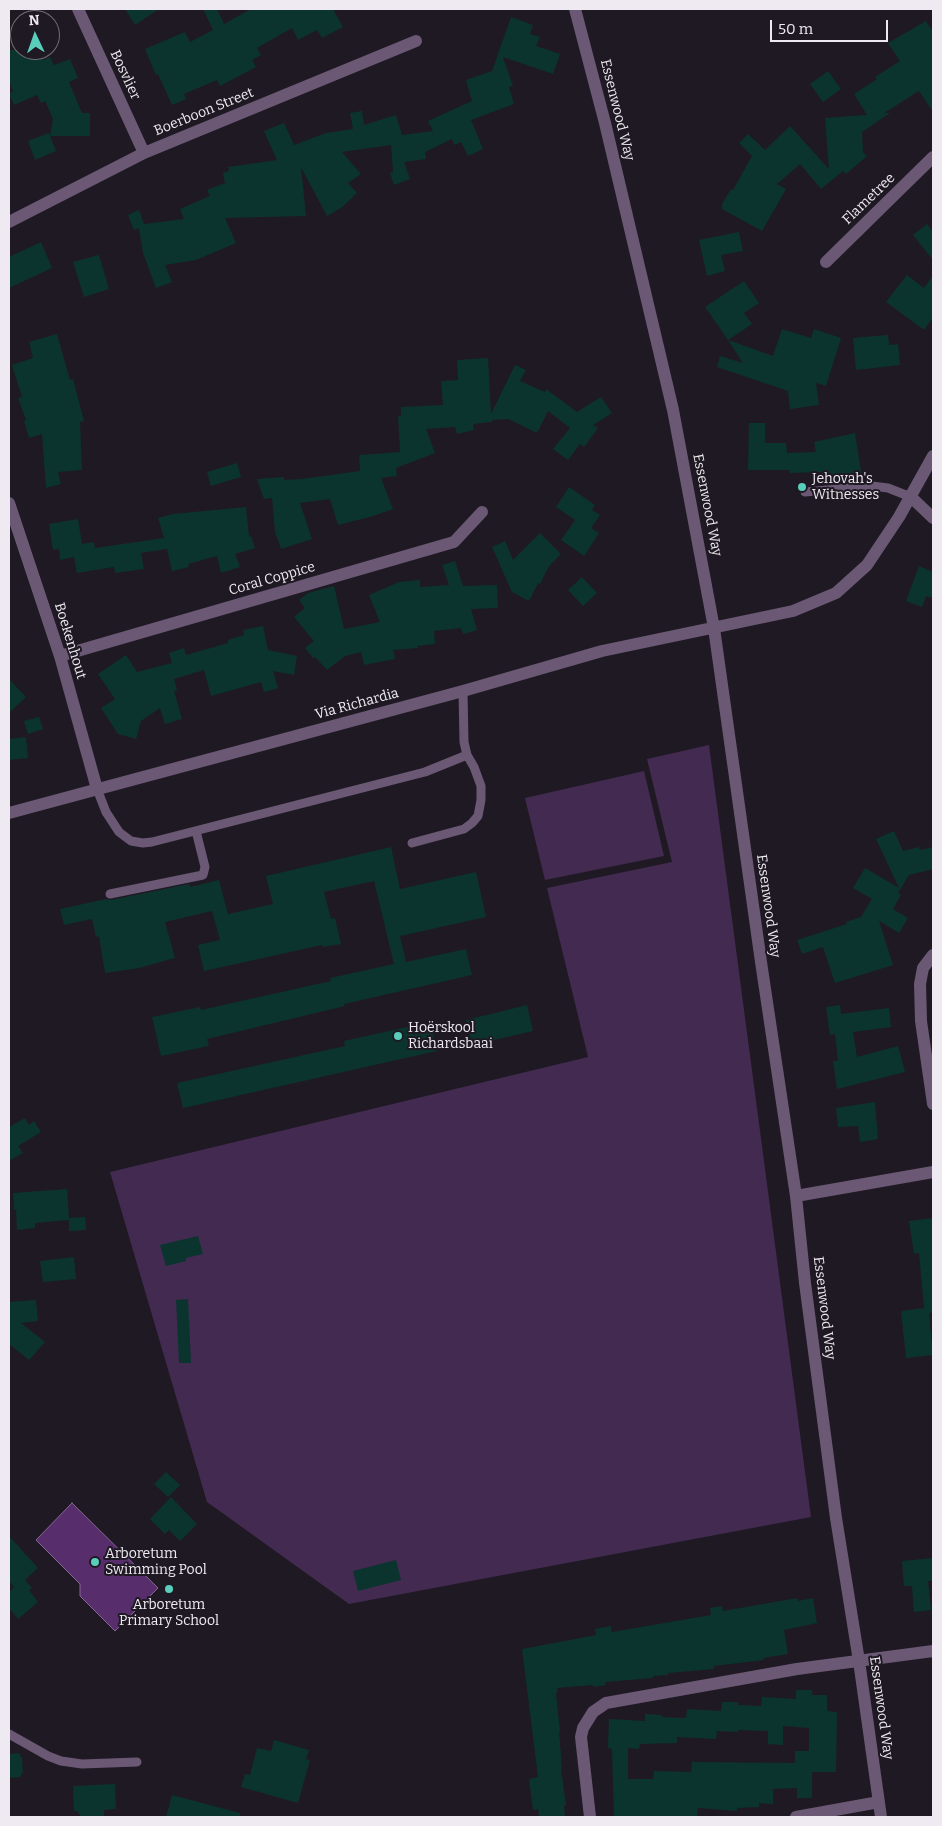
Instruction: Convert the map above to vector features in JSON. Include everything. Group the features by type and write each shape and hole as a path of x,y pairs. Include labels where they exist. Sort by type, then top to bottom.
{"street":[{"name":"Bosvlier","path":"78,9 144,153"},
{"name":"Essenwood Way","path":"575,9 605,123 673,410 714,628 796,1196 805,1283 836,1518 881,1817"},
{"name":"Boerboon Street","path":"9,222 144,153 416,41"},
{"name":"Flametree","path":"826,262 933,157"},
{"name":"Via Richardia","path":"9,813 463,691 602,651 793,612 836,593 867,565 911,497 933,456"},
{"path":"911,497 933,518"},
{"name":"Boekenhout","path":"9,503 60,656 97,789"},
{"name":"Coral Coppice","path":"60,656 454,542 482,512"},
{"path":"933,955 923,968 920,984 921,1022 933,1104"},
{"path":"796,1196 933,1172"},
{"path":"590,1817 581,1737 583,1728 588,1720 606,1703 797,1669 933,1651"},
{"path":"796,1817 879,1802"}],"lane":[{"path":"805,492 872,486 888,488 911,497"},
{"path":"412,843 464,829 478,816 481,786 467,755 464,742 463,691"},
{"path":"97,789 106,812 119,832 131,841 152,842 426,772 467,755"},
{"path":"110,894 203,875 205,867 196,831"},
{"path":"9,1734 48,1756 61,1761 82,1764 137,1762"}],"shaded area":[{"name":"Hoërskool Richardsbaai","path":"709,745 811,1517 349,1604 207,1502 110,1172 588,1057 547,888 672,862 647,759"},
{"path":"644,771 664,856 545,880 525,798"},
{"name":"Arboretum Swimming Pool","path":"72,1503 158,1588 115,1631 80,1596 80,1584 36,1540"}],"building":[{"path":"125,9 159,9 135,25"},
{"path":"203,9 217,9 224,24 251,9 333,9 343,27 322,38 317,30 298,40 292,28 257,48 261,55 252,60 256,67 220,86 217,80 184,94 186,99 172,105 145,49 185,32 190,42 213,30"},
{"path":"511,17 533,25 530,34 540,37 536,46 560,54 553,74 503,57 513,86 509,87 514,104 471,120 483,149 468,156 461,142 454,145 452,139 425,152 426,159 404,162 410,179 394,185 390,173 393,172 391,145 342,152 361,174 348,183 357,193 341,208 327,216 301,167 306,216 225,218 236,243 196,260 165,265 172,282 156,288 143,253 139,228 134,230 128,215 139,210 144,224 184,219 180,209 210,196 207,190 225,183 223,173 229,171 228,167 277,160 264,131 284,123 294,145 326,133 353,129 350,113 362,111 364,125 396,115 402,135 433,131 428,121 472,101 466,80 492,71"},
{"path":"926,21 933,32 933,112 919,91 884,113 890,113 862,132 863,152 867,156 846,174 843,171 821,189 800,164 777,184 786,189 762,231 722,209 722,204 731,189 733,190 752,156 739,143 748,134 765,150 790,126 829,169 825,118 867,115 854,94 877,79 875,77 900,61 888,43"},
{"path":"9,50 10,60 52,60 54,65 70,59 78,78 69,82 82,113 90,113 90,136 50,136 53,119 45,101 41,103 37,95 14,105 9,94 13,91 9,80"},
{"path":"828,71 841,89 823,102 810,84"},
{"path":"49,133 56,151 35,160 28,141"},
{"path":"927,224 933,232 933,260 913,235"},
{"path":"739,232 743,251 721,255 725,271 707,276 699,240"},
{"path":"41,242 52,268 9,288 9,257"},
{"path":"99,255 109,289 84,297 73,262"},
{"path":"907,275 924,288 933,275 933,317 924,330 886,302"},
{"path":"744,281 759,303 744,313 752,324 728,340 705,307"},
{"path":"782,329 811,338 814,329 841,338 826,386 816,383 819,405 790,409 788,391 717,367 720,356 743,363 728,340 773,356"},
{"path":"57,334 70,380 73,379 84,421 80,422 82,470 58,472 61,484 46,488 42,434 29,438 24,421 26,420 18,398 22,397 12,365 33,358 29,342"},
{"path":"888,335 889,345 898,344 900,365 856,370 853,338"},
{"path":"488,358 491,414 515,365 526,370 520,381 545,392 546,389 577,412 601,397 612,413 593,425 598,428 584,447 580,444 568,460 553,449 570,428 548,411 537,433 508,419 473,424 474,430 457,434 455,427 426,429 435,453 396,468 397,476 381,478 393,509 338,525 330,499 300,503 312,539 281,549 275,532 272,498 264,499 257,479 284,477 284,480 302,479 360,471 359,455 400,452 398,416 401,416 401,407 443,405 441,381 458,380 457,360"},
{"path":"749,423 765,423 765,443 786,443 787,453 816,452 814,442 855,433 862,477 824,484 821,472 790,473 790,470 748,470"},
{"path":"237,463 241,477 211,486 207,472"},
{"path":"569,487 595,505 592,510 600,515 591,528 599,533 584,556 561,540 575,520 556,507"},
{"path":"246,507 249,537 251,536 255,548 235,554 240,567 221,573 217,556 188,564 189,567 172,571 167,549 141,553 144,569 115,573 114,567 77,573 74,557 60,560 59,549 53,550 49,524 78,519 82,544 94,542 95,548 164,538 158,518 173,514"},
{"path":"540,533 561,554 549,566 529,601 512,592 492,547 505,541 513,560"},
{"path":"455,561 463,586 497,585 498,608 471,609 477,630 463,634 461,628 434,631 435,644 417,646 418,648 393,650 395,659 364,665 361,652 345,656 327,670 305,648 314,641 294,617 305,608 299,600 308,593 334,586 344,629 380,622 369,595 399,582 420,580 420,587 449,585 442,565"},
{"path":"919,566 933,572 933,598 926,596 922,607 906,601"},
{"path":"582,577 597,593 583,606 568,590"},
{"path":"263,626 268,650 297,656 294,675 273,671 278,688 264,692 261,682 211,696 204,670 174,679 177,690 174,691 182,719 165,724 160,708 141,721 136,739 118,734 101,708 115,699 98,674 126,655 137,672 172,663 169,653 184,648 186,655 228,643 228,640 244,635 243,630"},
{"path":"9,679 26,697 9,713"},
{"path":"39,717 43,729 28,734 24,721"},
{"path":"26,737 28,758 9,760 9,739"},
{"path":"894,831 903,851 919,847 919,850 933,847 933,869 909,875 898,893 901,895 893,909 908,918 899,933 879,921 893,965 835,983 823,947 802,954 797,940 847,924 846,922 861,917 872,899 853,888 865,868 899,888 876,839"},
{"path":"391,847 400,889 476,872 486,917 400,936 406,962 466,949 472,975 344,1004 345,1006 207,1039 209,1046 161,1056 152,1017 200,1007 201,1010 331,981 330,978 394,964 374,881 324,892 331,919 335,918 341,944 323,947 322,945 204,971 198,945 220,940 212,911 165,922 175,958 139,968 105,973 99,936 96,937 92,919 64,925 60,909 189,884 190,887 219,880 228,914 273,904 266,876"},
{"path":"527,1005 533,1031 472,1045 466,1020"},
{"path":"840,1005 841,1014 889,1008 891,1027 853,1032 857,1057 898,1046 905,1072 837,1089 833,1061 838,1061 835,1034 830,1035 826,1007"},
{"path":"430,1022 437,1051 183,1108 177,1083 345,1046 344,1041"},
{"path":"875,1102 878,1139 860,1142 858,1126 838,1127 836,1108"},
{"path":"25,1118 29,1125 34,1121 41,1132 18,1146 23,1153 9,1161 9,1127"},
{"path":"67,1189 69,1218 85,1217 86,1230 69,1231 69,1220 35,1223 35,1228 17,1230 13,1193"},
{"path":"933,1218 933,1312 929,1313 933,1355 906,1358 901,1311 924,1308 919,1253 914,1254 909,1221"},
{"path":"198,1236 203,1254 166,1266 160,1245"},
{"path":"74,1257 76,1279 43,1282 40,1261"},
{"path":"188,1299 191,1363 179,1363 176,1300"},
{"path":"36,1300 38,1321 21,1323 45,1342 29,1360 9,1344 9,1302"},
{"path":"166,1472 180,1485 168,1497 154,1484"},
{"path":"171,1497 197,1524 180,1541 169,1530 165,1534 150,1519"},
{"path":"9,1536 38,1568 25,1580 32,1588 29,1590 38,1602 18,1619 9,1608 9,1592 14,1587 9,1581"},
{"path":"933,1558 933,1581 928,1581 931,1610 914,1612 912,1586 904,1586 902,1561"},
{"path":"396,1560 401,1580 358,1591 353,1571"},
{"path":"797,1598 798,1601 813,1598 817,1623 784,1630 788,1654 763,1658 764,1660 714,1666 714,1669 668,1673 668,1675 653,1676 653,1678 605,1682 606,1685 593,1687 593,1685 557,1688 561,1769 566,1805 564,1805 565,1817 539,1817 538,1809 533,1810 529,1779 538,1777 522,1649 596,1635 595,1629 611,1626 612,1632 711,1615 710,1608 722,1606 723,1611"},
{"path":"796,1690 812,1690 812,1695 827,1695 827,1711 837,1712 836,1772 812,1772 812,1798 797,1798 797,1788 773,1789 773,1804 759,1803 759,1807 737,1808 737,1811 698,1808 697,1817 614,1817 612,1749 608,1748 609,1719 645,1721 645,1714 686,1718 687,1709 721,1711 722,1702 738,1702 738,1705 761,1706 762,1697 796,1699","holes":["783,1726 809,1728 809,1751 795,1751 795,1763 692,1762 691,1772 654,1771 653,1779 628,1779 628,1748 639,1749 640,1744 677,1743 677,1737 716,1739 717,1731 738,1732 738,1730 768,1731 768,1744 783,1745"]},
{"path":"274,1740 309,1750 306,1759 310,1760 298,1803 241,1787 245,1774 250,1775 257,1748 271,1751"},
{"path":"19,1753 22,1758 23,1772 20,1777 9,1778 9,1754"},
{"path":"115,1784 116,1809 104,1810 104,1817 81,1817 77,1811 74,1811 73,1786"},
{"path":"172,1795 240,1813 240,1817 166,1817"}],"place":[{"name":"Jehovah's Witnesses","path":"802,487"},
{"name":"Hoërskool Richardsbaai","path":"398,1036"},
{"name":"Arboretum Swimming Pool","path":"95,1562"},
{"name":"Arboretum Primary School","path":"169,1589"}]}
